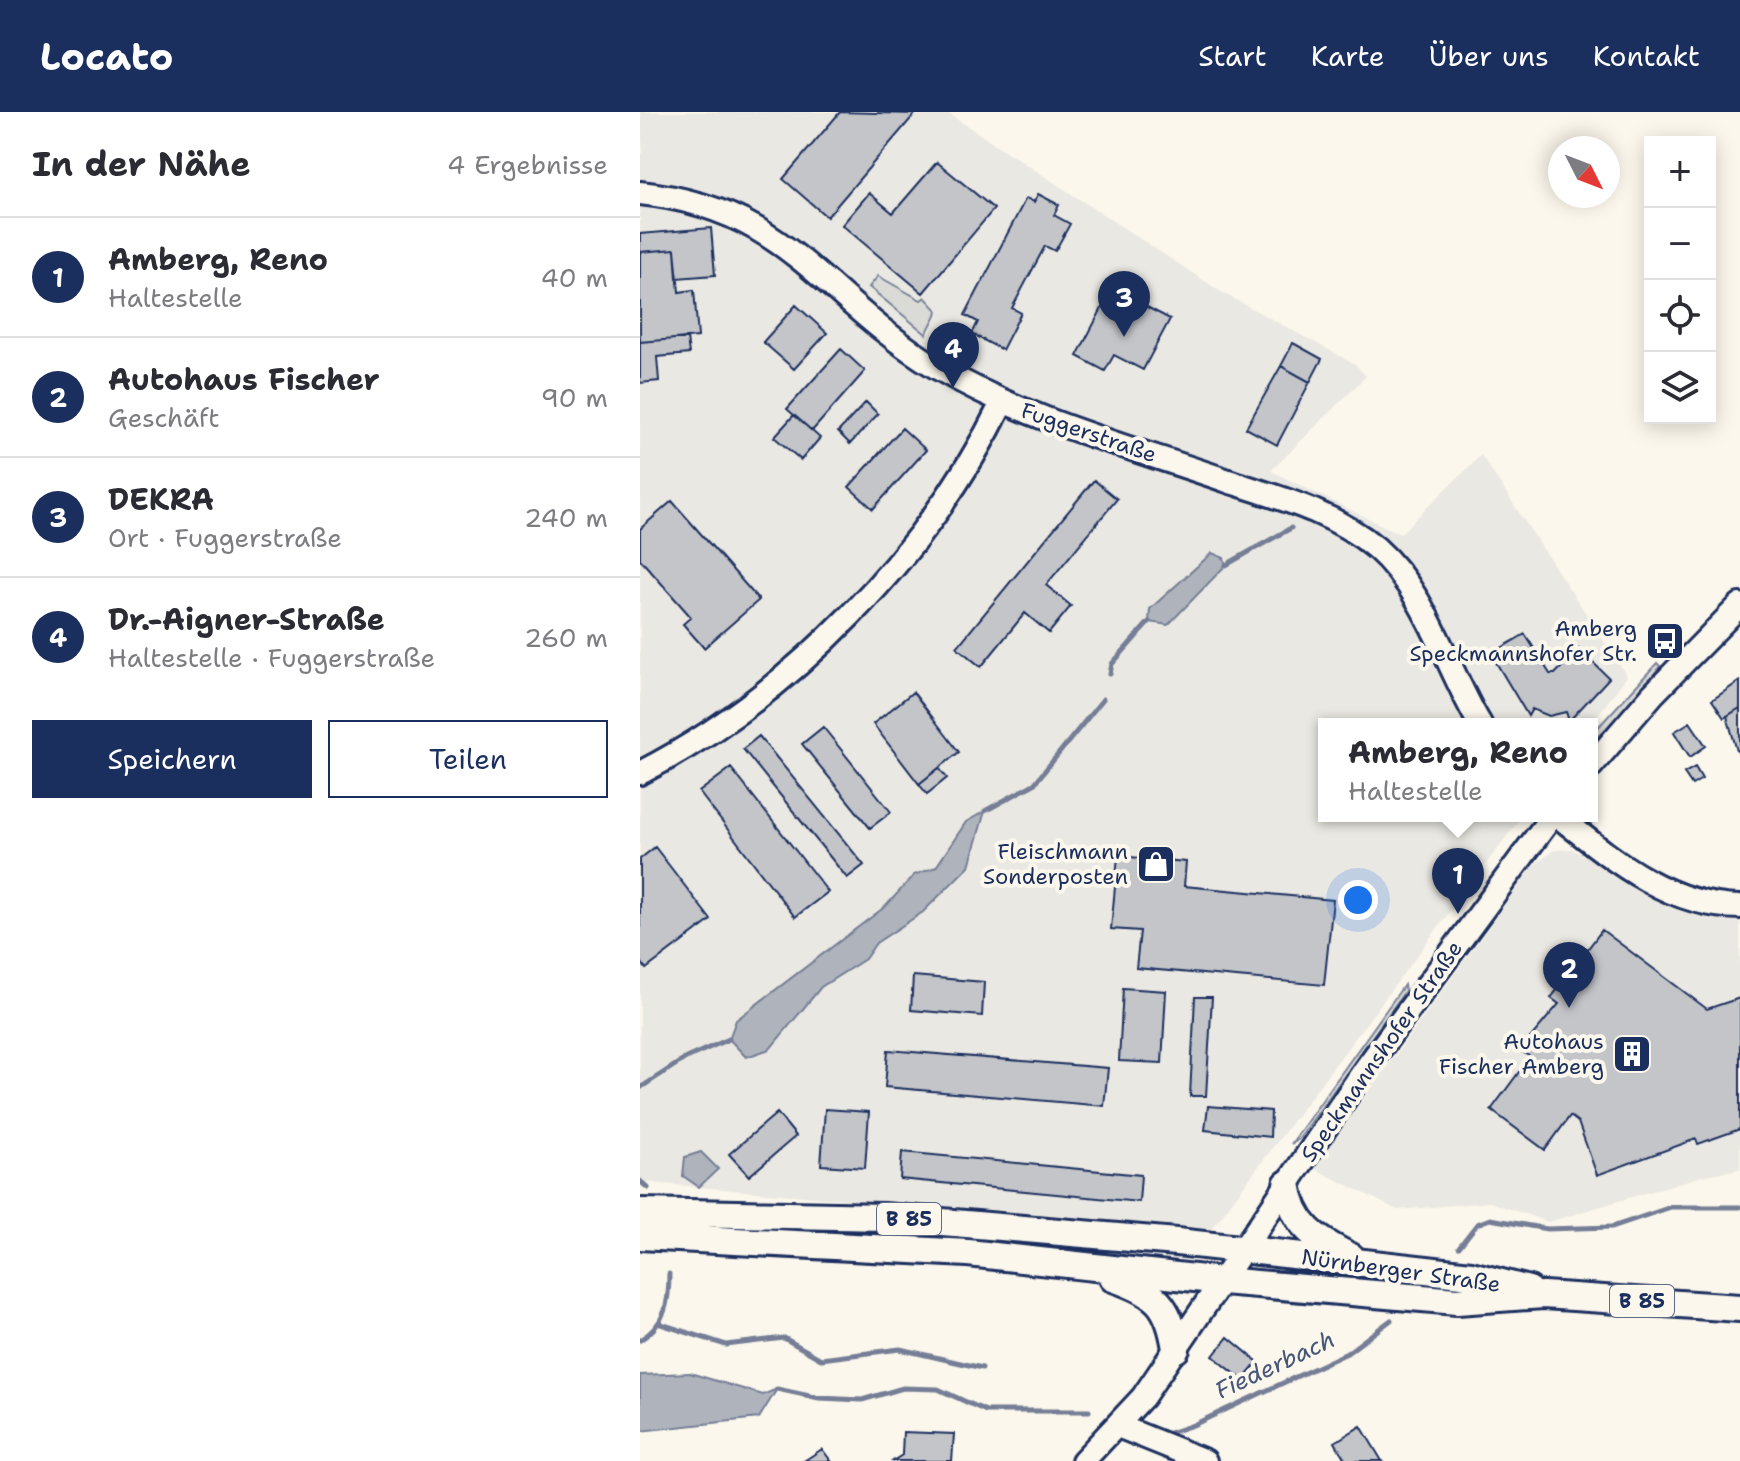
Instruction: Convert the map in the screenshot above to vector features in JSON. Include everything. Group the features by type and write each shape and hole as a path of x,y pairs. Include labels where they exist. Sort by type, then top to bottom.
{"main road":[{"path":"1287,1184 1291,1208 1307,1231 1365,1264"},
{"name":"Nürnberger Straße","path":"640,1212 884,1217 1243,1249 1471,1275 1543,1295"},
{"name":"Nürnberger Straße","path":"640,1236 853,1245 1457,1301 1543,1295"},
{"path":"1055,1262 1142,1288 1154,1295 1173,1328 1176,1349"},
{"name":"B 85","path":"1543,1295 1740,1308"}],"street":[{"name":"Fuggerstraße","path":"640,193 683,197 758,227 934,365 1003,401 1253,488 1329,517 1352,530 1378,550 1419,605 1477,718"},
{"path":"640,773 674,755 759,699 794,671 855,611 902,557 984,440 1003,401"},
{"path":"1598,758 1653,694 1740,605"},
{"name":"Speckmannshofer Straße","path":"1083,1461 1118,1426 1176,1349 1366,1068 1550,822"},
{"path":"1563,822 1644,880 1685,899 1740,907"},
{"path":"1118,1426 1205,1461"}],"shaded area":[{"path":"640,112 946,112 1223,293 1355,364 1366,376 1271,471 1400,534 1481,455 1627,676 1596,718 1318,718 1318,822 1517,822 1210,1231 640,1182 640,154 643,153"},
{"path":"878,276 921,300 925,297 937,310 926,334 869,287"},
{"path":"1212,553 1224,558 1226,565 1168,625 1149,622 1150,609"},
{"path":"1657,663 1660,666 1636,698 1598,737 1598,727"},
{"path":"985,811 969,866 923,912 876,943 865,959 821,987 770,1049 746,1057 729,1039 736,1020 886,906 914,875 936,867 966,822"},
{"path":"1572,849 1659,899 1704,912 1740,916 1740,1169 1706,1175 1548,1222 1490,1202 1397,1210 1313,1168 1534,865 1554,850"},
{"path":"1404,985 1405,991 1299,1139 1291,1144"},
{"path":"701,1152 718,1169 699,1187 683,1176 685,1157"},
{"path":"690,1373 763,1395 777,1389 759,1418 640,1431 640,1375"}],"building":[{"path":"840,112 915,114 827,217 783,179"},
{"path":"937,162 994,209 923,293 842,225 869,193 893,213"},
{"path":"1038,194 1059,205 1054,215 1070,224 1055,251 1045,246 1012,308 1021,313 1002,350 972,334 978,322 965,315 1026,198 1034,202"},
{"path":"711,228 715,275 677,278 675,249 640,252 640,234"},
{"path":"675,249 679,292 694,290 698,337 640,342 640,252"},
{"path":"1112,289 1170,319 1143,370 1114,355 1105,371 1077,356"},
{"path":"796,305 827,333 794,369 763,342"},
{"path":"687,338 689,354 657,357 659,381 640,383 640,342"},
{"path":"1293,343 1322,359 1310,382 1281,366"},
{"path":"841,349 865,371 812,431 787,409"},
{"path":"1281,366 1310,382 1277,445 1246,428"},
{"path":"866,402 878,414 850,444 838,432"},
{"path":"794,415 820,438 801,460 774,437"},
{"path":"902,428 926,450 873,509 849,487"},
{"path":"1094,480 1117,499 1046,585 1071,606 1049,633 1025,613 981,667 957,647"},
{"path":"672,501 759,600 704,648 683,624 691,617 640,559 640,529"},
{"path":"1525,634 1550,674 1555,674 1579,649 1609,678 1572,718 1568,718 1566,712 1549,716 1532,709 1528,716 1491,654"},
{"path":"1740,681 1740,708 1724,718 1712,700"},
{"path":"913,692 959,752 919,784 873,724"},
{"path":"1740,708 1740,750 1737,751 1727,716"},
{"path":"1690,722 1706,746 1690,757 1674,732"},
{"path":"823,727 891,812 870,828 802,744"},
{"path":"759,736 864,865 847,878 743,749"},
{"path":"1695,767 1702,779 1692,785 1684,773"},
{"path":"731,768 828,892 795,917 699,792"},
{"path":"939,768 947,778 927,794 919,784"},
{"path":"655,847 711,920 646,969 640,960 640,859"},
{"path":"1118,856 1186,862 1184,886 1333,900 1324,985 1136,968 1140,931 1111,929"},
{"name":"Autohaus Fischer Amberg","path":"1602,930 1707,1009 1740,998 1740,1129 1698,1144 1696,1139 1597,1175 1578,1122 1570,1116 1545,1150 1491,1110 1530,1057 1520,1050 1559,1004 1551,998"},
{"path":"913,976 984,982 982,1016 911,1010"},
{"path":"1123,988 1166,991 1162,1063 1119,1061"},
{"path":"1195,997 1212,997 1206,1096 1190,1096"},
{"path":"888,1050 1108,1068 1104,1106 885,1087"},
{"path":"1208,1106 1271,1111 1270,1137 1205,1130"},
{"path":"825,1109 869,1112 865,1168 821,1165"},
{"path":"777,1113 796,1136 749,1176 729,1154"},
{"path":"902,1152 1141,1175 1139,1202 900,1179"},
{"path":"1228,1337 1258,1362 1243,1380 1213,1356"},
{"path":"1361,1426 1382,1461 1346,1461 1335,1442"},
{"path":"903,1432 954,1434 952,1461 893,1461 902,1455"},
{"path":"822,1449 831,1461 804,1461"}],"waterway":[{"path":"1226,565 1291,528"},
{"path":"1110,674 1112,664 1149,622"},
{"path":"985,811 1034,784 1103,699"},
{"path":"640,1088 686,1058 729,1039"},
{"path":"640,1181 648,1188"},
{"name":"Fiederbach","path":"1459,1247 1477,1224 1490,1219 1547,1229 1612,1227 1671,1207 1740,1207"},
{"path":"640,1340 661,1319 668,1294 669,1274"},
{"name":"Fiederbach","path":"1169,1433 1193,1425 1347,1353 1391,1320"},
{"path":"658,1323 726,1345 784,1338 821,1359 900,1349 982,1368"},
{"name":"Fiederbach","path":"777,1389 819,1398 862,1400 903,1388 938,1389 986,1411 1089,1411"}],"place":[{"name":"DEKRA","path":"1124,337"},
{"name":"Dr.-Aigner-Straße","path":"953,388"},
{"name":"Amberg Speckmannshofer Str.","path":"1665,641"},
{"name":"Fleischmann Sonderposten","path":"1156,864"},
{"name":"Amberg, Reno","path":"1458,914"},
{"name":"Autohaus Fischer","path":"1569,1008"},
{"name":"Autohaus Fischer Amberg","path":"1632,1054"}]}
